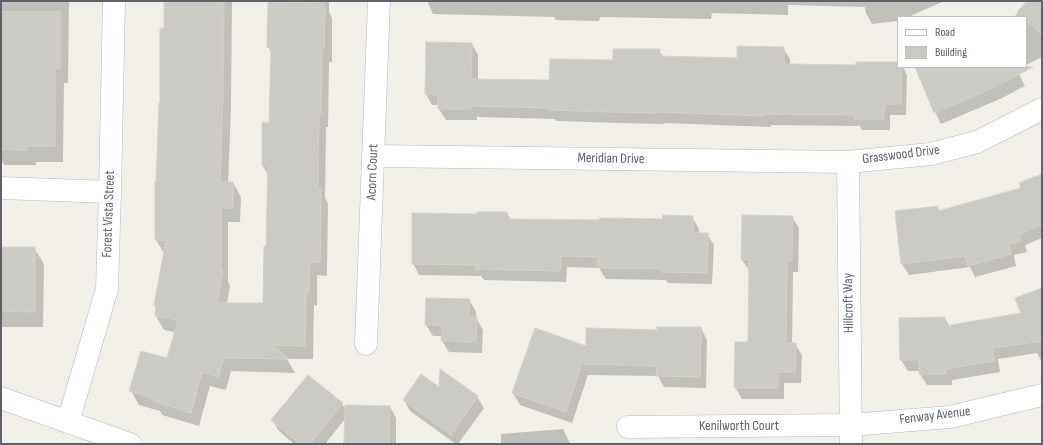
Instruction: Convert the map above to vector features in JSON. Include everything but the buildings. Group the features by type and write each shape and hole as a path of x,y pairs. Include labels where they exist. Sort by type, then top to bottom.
{"street":[{"name":"Forest Vista Street","path":"68,422 107,289 114,1"},
{"name":"Acorn Court","path":"366,344 379,1"},
{"name":"Grasswood Drive","path":"848,162 931,154 977,142 1042,109"},
{"name":"Meridian Drive","path":"373,156 848,162"},
{"name":"Hillcroft Way","path":"848,162 850,435"},
{"path":"1,188 110,192"},
{"name":"Fenway Avenue","path":"850,435 950,417 1042,396"},
{"path":"1,398 130,444"},
{"name":"Kenilworth Court","path":"628,427 850,435"}]}
